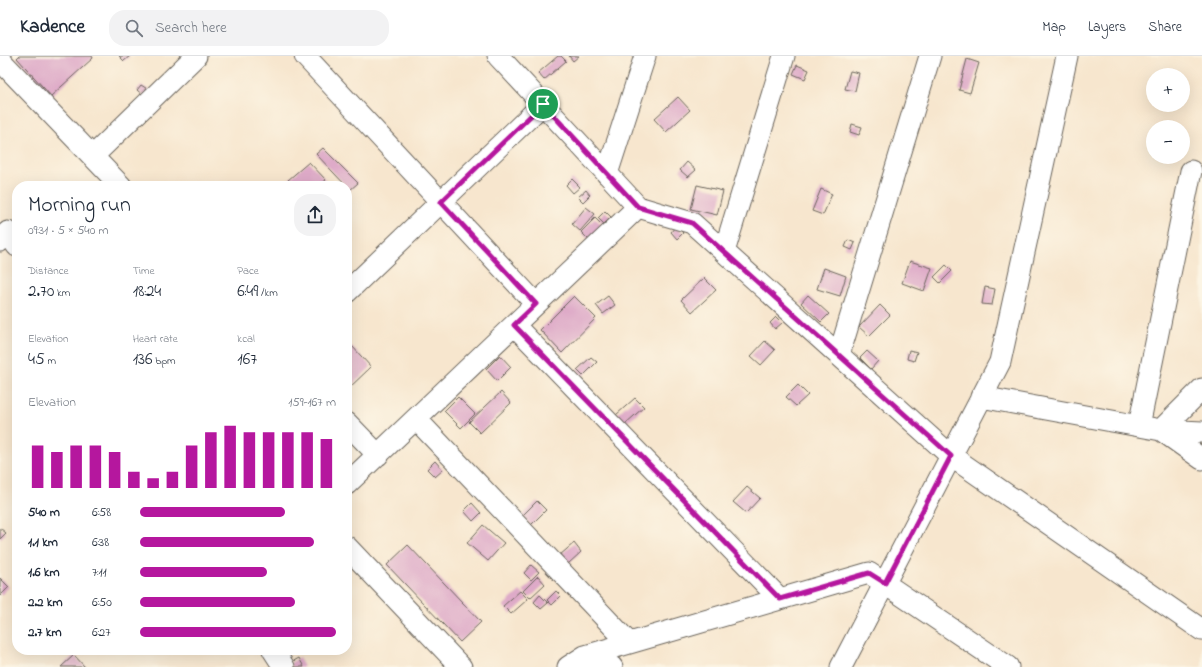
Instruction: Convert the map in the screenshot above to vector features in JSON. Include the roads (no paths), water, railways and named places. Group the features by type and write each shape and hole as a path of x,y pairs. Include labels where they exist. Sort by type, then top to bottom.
{"street":[{"path":"93,156 196,56"},
{"path":"305,56 536,304"},
{"path":"498,56 638,207 692,223 951,456 1202,630"},
{"path":"607,174 644,56"},
{"path":"724,252 784,56"},
{"path":"839,355 930,56"},
{"path":"841,667 1000,362 1067,56"},
{"path":"0,60 116,181"},
{"path":"352,287 543,104"},
{"path":"1139,426 1191,171"},
{"path":"352,479 638,207"},
{"path":"0,241 8,232 12,238"},
{"path":"514,325 780,599"},
{"path":"1161,430 1202,388"},
{"path":"981,397 1161,430 1202,432"},
{"path":"416,419 629,643"},
{"path":"352,428 378,455"},
{"path":"1161,430 1202,459"},
{"path":"352,552 461,667"},
{"path":"577,662 629,643 869,573 1008,667"},
{"path":"276,655 284,667"},
{"path":"577,662 612,667"}]}
